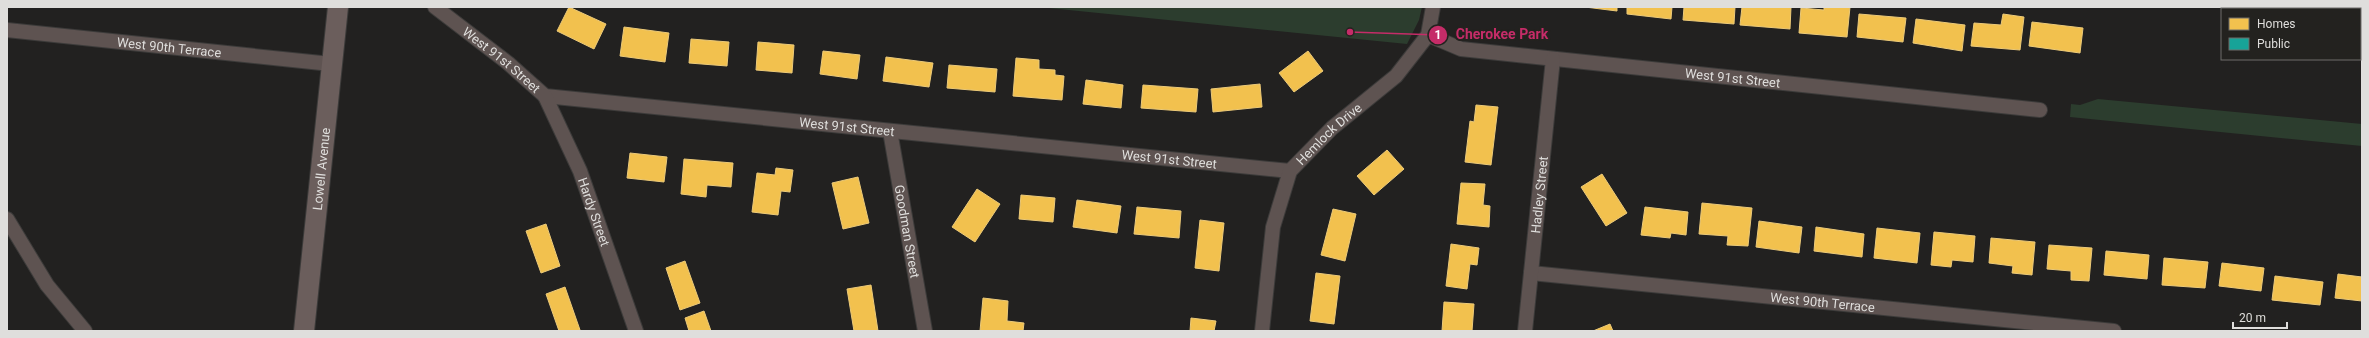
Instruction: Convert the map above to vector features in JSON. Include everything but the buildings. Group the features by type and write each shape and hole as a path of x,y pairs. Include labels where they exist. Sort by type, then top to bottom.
{"street":[{"name":"Lowell Avenue","path":"304,331 338,7"},
{"name":"West 91st Street","path":"435,7 508,63 545,96 1290,171"},
{"name":"Hemlock Drive","path":"1262,331 1273,228 1290,171 1332,128 1396,76 1428,35 1433,7"},
{"name":"West 90th Terrace","path":"7,30 331,64"},
{"name":"West 91st Street","path":"1428,35 1461,49 2040,110"},
{"name":"Hadley Street","path":"1525,331 1553,59"},
{"name":"Hardy Street","path":"545,96 580,171 636,331"},
{"name":"Goodman Street","path":"890,131 925,331"},
{"path":"7,219 47,285 85,331"},
{"name":"West 90th Terrace","path":"1531,273 2114,331"}],"green space":[{"path":"1039,7 1422,7 1419,20 1407,44"},
{"path":"2098,99 2362,124 2362,146 2070,117 2071,104 2080,105"}],"place":[{"name":"Cherokee Park","path":"1350,32"}]}
